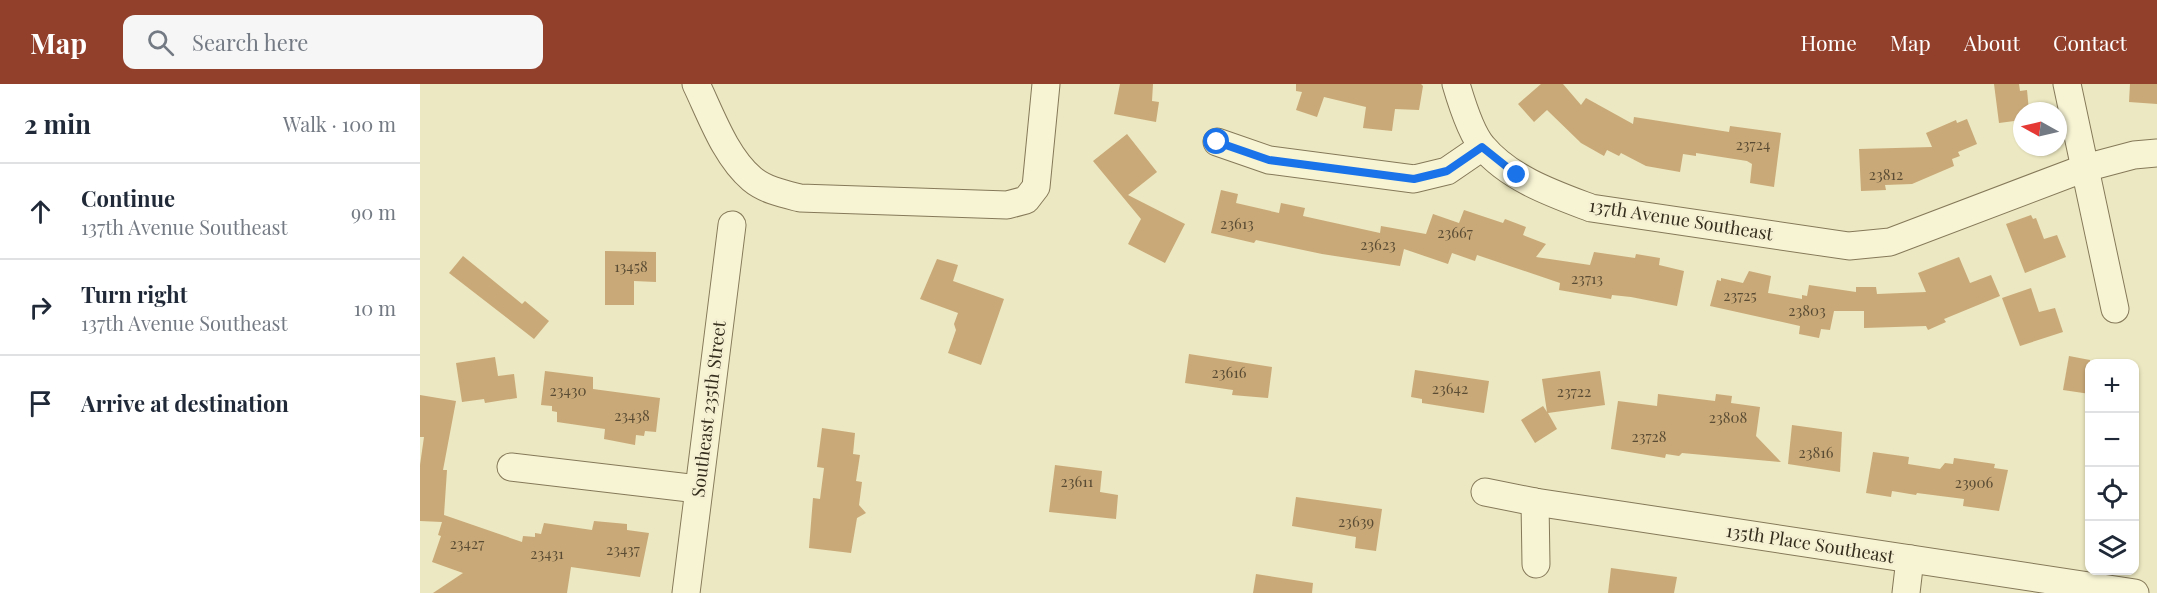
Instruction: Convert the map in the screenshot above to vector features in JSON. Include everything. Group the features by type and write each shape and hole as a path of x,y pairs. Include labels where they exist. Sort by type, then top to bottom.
{"street":[{"path":"696,84 721,138 735,158 753,180 774,191 800,198 1007,205 1026,200 1036,187 1046,84"},
{"path":"1217,142 1269,160 1414,179 1447,171 1482,147 1456,84"},
{"path":"2067,84 2115,309"},
{"name":"137th Avenue Southeast","path":"1482,147 1517,175 1551,193 1591,208 1849,246 1890,242 1929,230 2085,168 2134,154 2157,153"},
{"name":"Southeast 235th Street","path":"686,593 732,225"},
{"path":"511,467 698,489"},
{"name":"135th Place Southeast","path":"1485,492 1535,502 2135,593"},
{"path":"1535,502 1536,564"},
{"path":"1906,593 1910,559"}],"building":[{"path":"1120,84 1153,84 1152,101 1159,102 1156,122 1114,114"},
{"path":"1296,84 1421,84 1423,86 1419,110 1395,109 1392,131 1363,128 1366,107 1324,97 1317,117 1296,110 1302,92 1296,91"},
{"path":"1541,84 1563,84 1581,105 1586,98 1633,124 1634,117 1729,132 1730,126 1781,133 1774,187 1750,183 1752,164 1747,161 1696,153 1696,156 1683,154 1680,172 1646,166 1621,153 1619,156 1607,150 1604,156 1581,143 1547,110 1534,122 1518,104"},
{"path":"1994,84 2019,84 2020,91 2027,90 2028,102 2013,102 2013,121 1999,123"},
{"path":"2130,84 2157,84 2157,104 2129,102"},
{"path":"1967,119 1977,144 1958,152 1960,156 1952,159 1954,166 1912,184 1885,185 1886,190 1861,191 1859,149 1932,147 1926,133 1956,120 1957,123"},
{"path":"1127,134 1157,172 1128,195 1185,224 1165,263 1128,244 1141,219 1093,161"},
{"path":"1221,190 1238,194 1236,203 1279,213 1281,203 1305,208 1303,216 1380,233 1381,226 1426,234 1433,214 1459,223 1464,210 1503,223 1505,219 1526,227 1523,235 1546,244 1536,257 1590,265 1594,252 1635,258 1636,254 1660,258 1659,265 1684,271 1677,306 1631,297 1612,295 1611,299 1559,290 1560,283 1477,255 1475,261 1452,253 1448,264 1404,249 1400,266 1322,254 1256,240 1254,243 1211,233"},
{"path":"2031,215 2033,219 2036,218 2044,239 2057,235 2066,257 2025,273 2006,224"},
{"path":"605,251 656,252 656,282 634,281 634,305 605,305"},
{"path":"463,256 522,304 525,301 549,321 534,339 449,273"},
{"path":"1959,257 1970,283 1991,275 2000,296 1944,319 1946,322 1928,330 1926,326 1864,328 1864,311 1834,311 1830,330 1821,329 1819,338 1799,334 1800,326 1710,306 1717,280 1721,281 1721,278 1743,283 1749,271 1771,276 1768,293 1802,299 1802,295 1807,296 1809,285 1856,292 1856,287 1876,287 1877,294 1926,292 1918,273"},
{"path":"937,259 958,265 953,281 1004,299 981,365 948,353 956,330 954,324 958,313 920,299"},
{"path":"2031,288 2039,312 2055,308 2063,332 2020,346 2002,298"},
{"path":"1189,354 1272,367 1268,398 1232,395 1233,390 1185,383"},
{"path":"2069,356 2085,359 2085,393 2063,390"},
{"path":"495,357 498,376 514,374 517,398 485,403 484,399 462,402 456,363"},
{"path":"1415,370 1489,381 1484,413 1422,403 1422,399 1411,397"},
{"path":"545,371 593,377 593,389 660,398 656,432 645,431 644,436 636,435 635,445 604,439 605,429 557,422 557,412 552,411 552,406 541,405"},
{"path":"1600,371 1605,405 1548,413 1557,429 1535,443 1521,420 1543,406 1547,412 1542,379"},
{"path":"1658,394 1715,401 1716,394 1732,396 1731,403 1760,407 1756,436 1781,462 1682,453 1679,456 1666,454 1665,458 1611,449 1618,401 1657,406"},
{"path":"420,395 456,401 443,470 447,470 444,515 522,542 523,536 535,537 535,533 541,534 544,523 592,530 594,521 627,524 627,530 649,533 640,577 571,567 567,593 433,593 463,573 432,562 441,536 438,535 442,522 420,521 420,465 424,437 420,437"},
{"path":"1792,425 1842,432 1840,472 1788,464"},
{"path":"822,428 855,433 853,454 860,455 856,481 862,482 859,505 866,513 857,518 851,553 809,548 813,498 820,499 824,468 817,467"},
{"path":"1873,452 1909,457 1908,464 1940,469 1945,463 1953,464 1954,458 1995,464 1994,468 2008,470 1999,511 1963,506 1964,499 1892,491 1891,497 1866,493"},
{"path":"1055,465 1102,471 1100,492 1118,495 1116,519 1049,512"},
{"path":"1296,497 1382,509 1376,551 1355,548 1356,537 1292,526"},
{"path":"1611,568 1677,577 1674,593 1608,593"},
{"path":"1256,574 1313,583 1312,593 1253,593"}],"route":[{"path":"1217,142 1269,160 1414,179 1447,171 1482,147 1517,175"}]}
